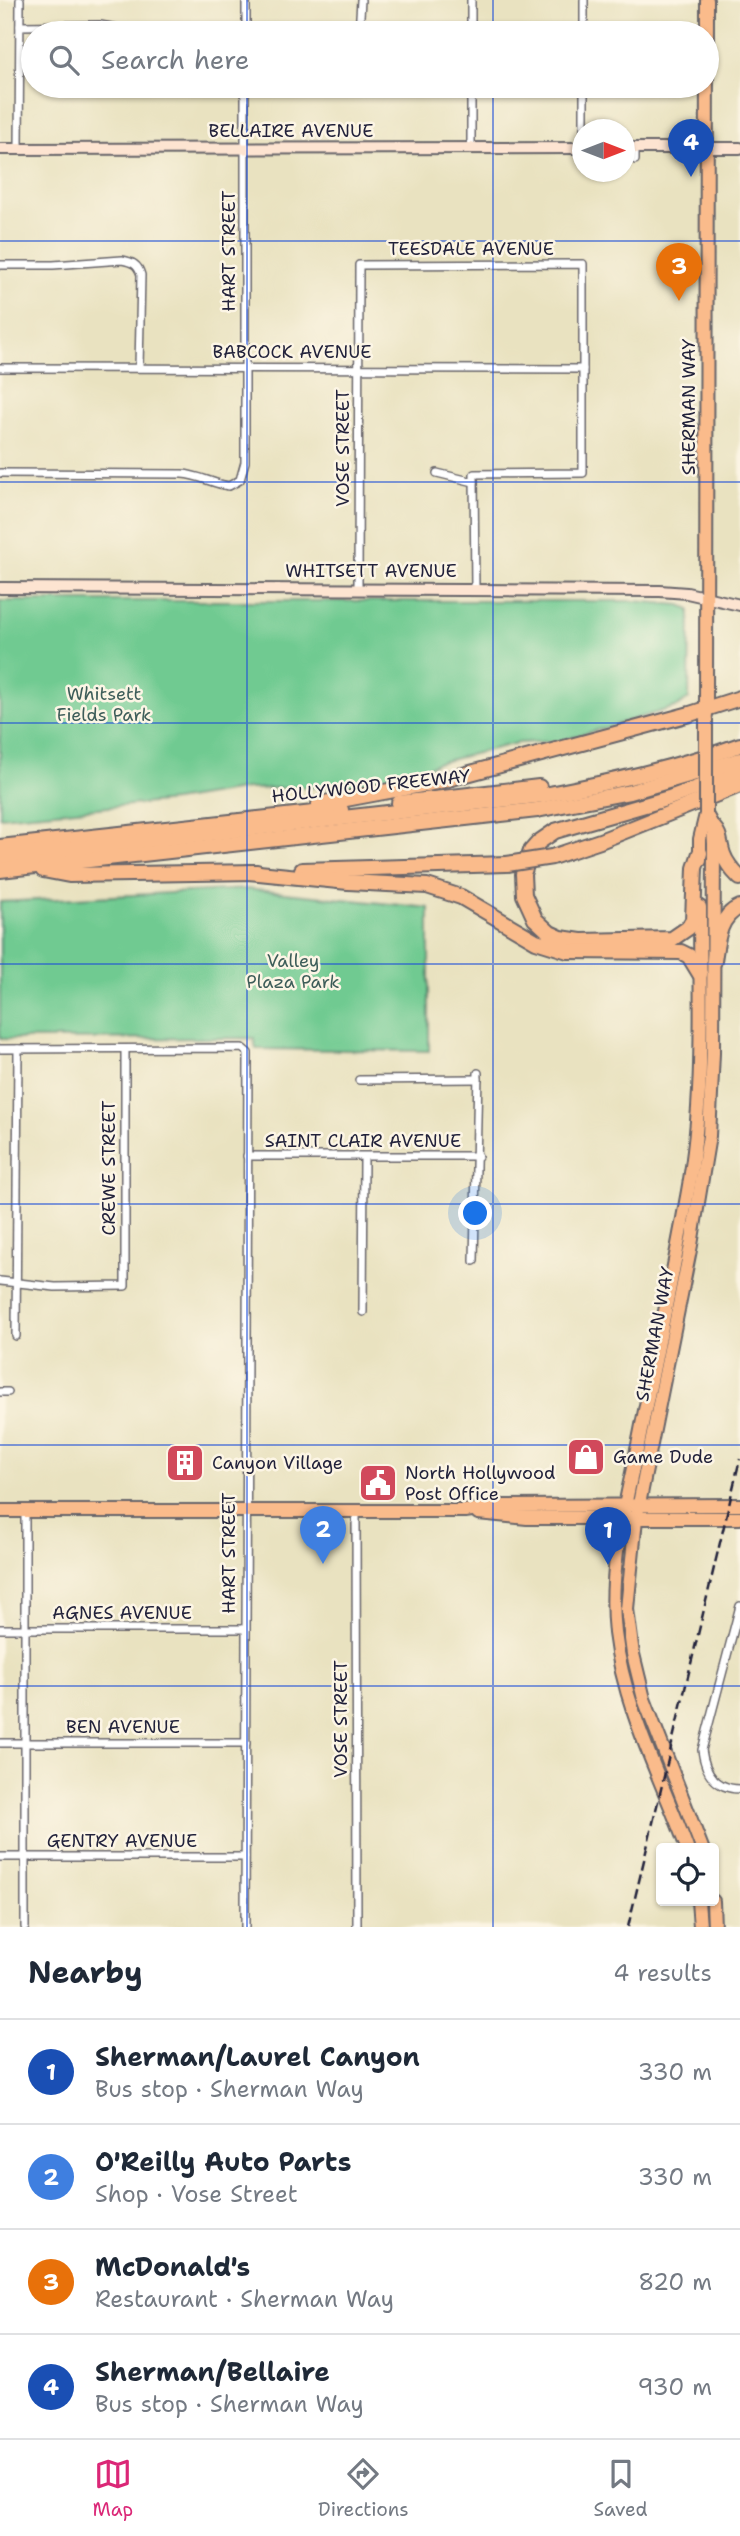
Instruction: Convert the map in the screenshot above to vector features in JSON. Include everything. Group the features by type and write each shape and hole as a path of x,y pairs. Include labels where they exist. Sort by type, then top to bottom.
{"highway":[{"path":"256,819 352,797 437,782 706,714 740,698"},
{"name":"HOLLYWOOD FREEWAY","path":"0,847 539,787 632,768 740,736"},
{"path":"0,857 544,795 615,781 740,745"},
{"path":"0,863 526,804 624,786 740,752"},
{"path":"0,870 537,810 630,792 740,760"},
{"path":"700,853 695,868 693,920 688,928 672,939 581,942 561,938 535,919 524,895 523,874 531,851 555,831 669,798 740,772"},
{"path":"32,867 69,876 506,864 552,857 600,841 740,785"},
{"path":"709,821 719,833 726,862 740,878"},
{"path":"249,873 427,886 461,897 548,946 587,952 681,952 689,956 700,974"},
{"path":"714,961 719,931 732,910 740,907"}],"main road":[{"name":"SHERMAN WAY","path":"707,0 707,21"},
{"name":"SHERMAN WAY","path":"700,1843 644,1699 633,1654 627,1609 636,1519 664,1345 698,1171 714,961 705,598 707,98"},
{"name":"BELLAIRE AVENUE","path":"0,149 572,148"},
{"path":"635,152 740,148"},
{"name":"WHITSETT AVENUE","path":"0,588 660,591 740,605"},
{"name":"SHERMAN WAY","path":"706,1093 700,974 700,839 709,821"},
{"name":"SHERMAN WAY","path":"664,1345 621,1519 613,1609 619,1656 630,1702 685,1843"},
{"path":"0,1511 466,1511 500,1506 740,1505"},
{"path":"466,1511 504,1517 740,1518"},
{"path":"698,1906 700,1927"},
{"path":"713,1906 714,1927"}],"street":[{"path":"19,149 20,0"},
{"path":"246,0 246,21"},
{"path":"359,21 360,0"},
{"path":"471,0 471,21"},
{"path":"584,0 584,21"},
{"name":"HART STREET","path":"0,474 182,474 229,486 240,480 245,462 245,98"},
{"path":"471,98 471,147"},
{"path":"583,119 584,98"},
{"path":"0,265 53,265 122,260 136,265 141,275 139,368"},
{"name":"TEESDALE AVENUE","path":"359,265 583,264 583,369"},
{"name":"VOSE STREET","path":"358,589 359,265"},
{"name":"BABCOCK AVENUE","path":"0,368 583,369"},
{"path":"437,473 474,478 583,473 583,369"},
{"path":"474,478 475,589"},
{"name":"HART STREET","path":"125,1049 242,1048 248,1053 245,1927"},
{"path":"0,1049 125,1049"},
{"path":"16,1336 18,1049"},
{"name":"CREWE STREET","path":"17,1282 55,1287 125,1286 125,1049"},
{"path":"359,1080 478,1076 474,1261"},
{"name":"SAINT CLAIR AVENUE","path":"247,1156 478,1156"},
{"path":"363,1312 364,1157"},
{"path":"0,1281 17,1282"},
{"path":"25,1511 25,1927"},
{"name":"VOSE STREET","path":"356,1511 357,1927"},
{"path":"740,1606 702,1750 712,1778 726,1788 740,1789"},
{"name":"AGNES AVENUE","path":"0,1629 245,1629"},
{"name":"BEN AVENUE","path":"0,1743 246,1743"},
{"name":"GENTRY AVENUE","path":"0,1857 245,1857"}],"green space":[{"name":"Whitsett Fields Park","path":"0,601 634,601 680,605 690,609 689,698 679,706 560,741 517,743 437,763 416,774 352,786 247,789 174,801 0,817"},
{"name":"Valley Plaza Park","path":"246,889 429,908 429,1051 256,1049 254,1038 0,1039 0,902"}],"railway":[{"path":"628,1927 740,1459"}],"place":[{"name":"Sherman/Bellaire","path":"691,177"},
{"name":"McDonald's","path":"679,301"},
{"name":"Game Dude","path":"586,1457"},
{"name":"Canyon Village","path":"185,1463"},
{"name":"North Hollywood Post Office","path":"378,1483"},
{"name":"O'Reilly Auto Parts","path":"323,1564"},
{"name":"Sherman/Laurel Canyon","path":"608,1565"}]}
